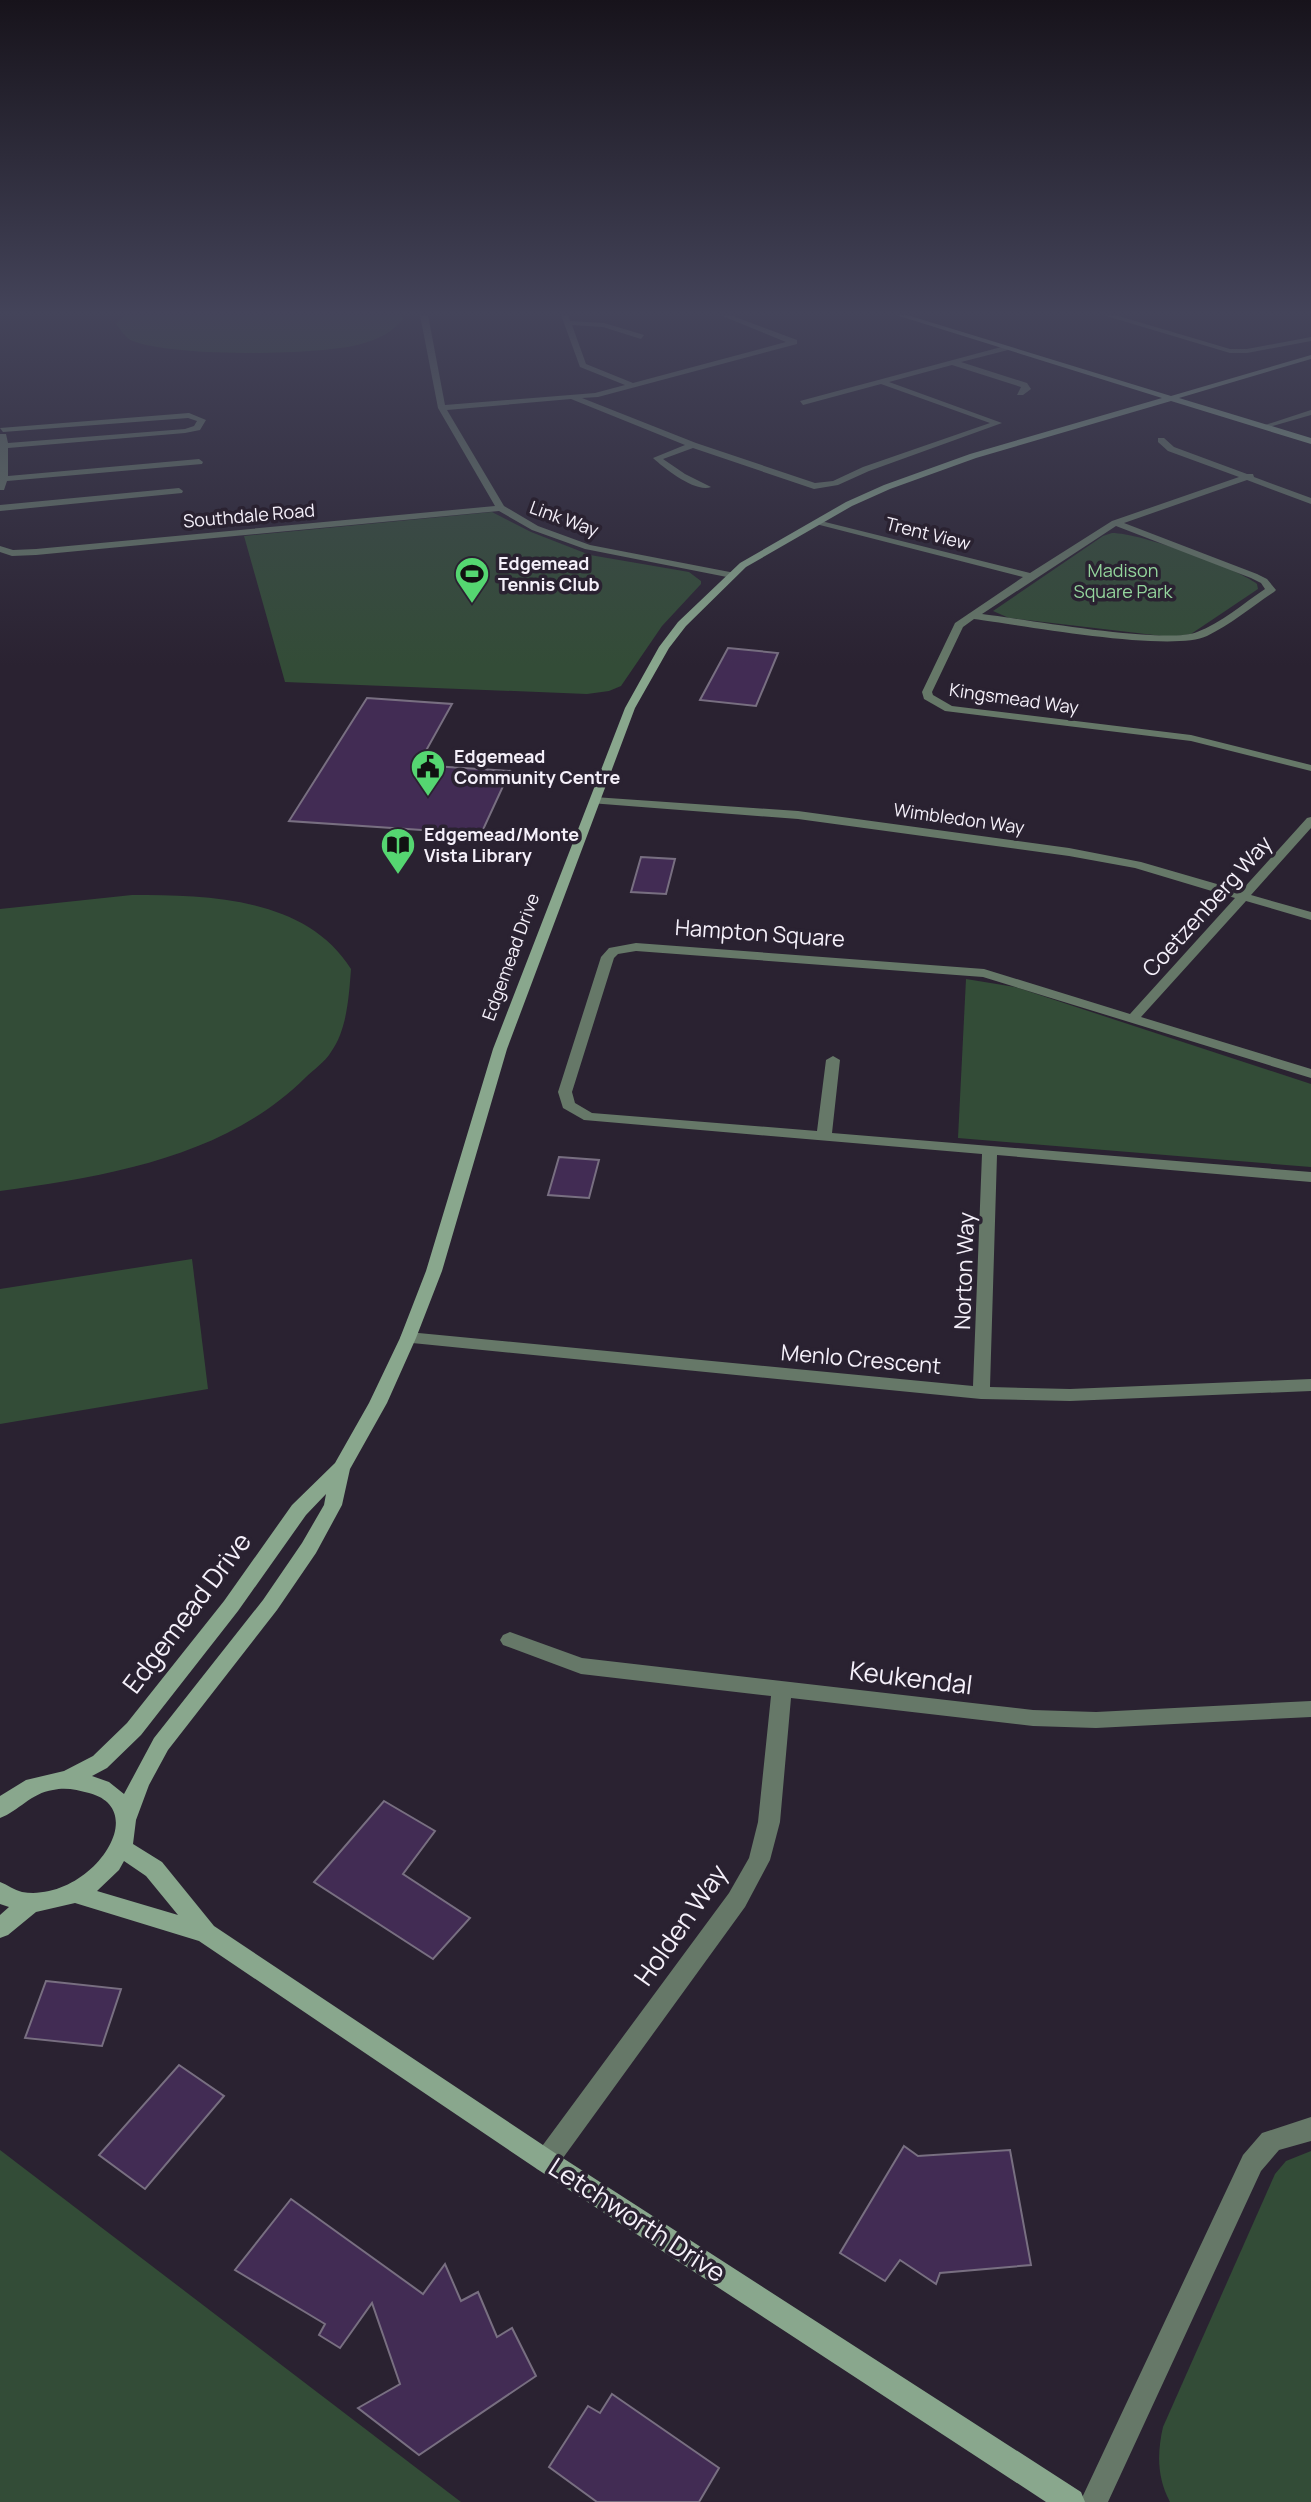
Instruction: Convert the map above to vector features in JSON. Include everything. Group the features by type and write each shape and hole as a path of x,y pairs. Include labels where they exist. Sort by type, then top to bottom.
{"street":[{"path":"0,489 3,479 3,432"},
{"path":"4,446 176,432"},
{"name":"Link Way","path":"456,432 501,508 535,528 588,547 732,575"},
{"path":"659,432 801,483 820,486 973,432"},
{"name":"Edgemead Drive","path":"66,1780 100,1762 134,1729 231,1606 299,1510 342,1467 378,1403 434,1271 500,1049 630,708 664,647 703,601 743,565 817,523 874,493 943,465 1055,432"},
{"path":"1283,432 1311,441"},
{"path":"1161,440 1171,449 1236,470 1311,501"},
{"path":"693,445 657,458 682,476 707,487"},
{"path":"3,479 199,462"},
{"name":"Kingsmead Way","path":"1250,476 1115,523 1031,576 959,625 927,692 932,701 939,705 1191,738 1311,768"},
{"path":"0,508 179,491"},
{"name":"Southdale Road","path":"0,549 12,553 36,552 501,508"},
{"name":"Trent View","path":"817,523 1031,576"},
{"path":"973,616 1140,637 1186,639 1203,634 1271,590 1264,581 1254,576 1115,523"},
{"name":"Wimbledon Way","path":"594,801 798,815 1069,852 1137,865 1311,916"},
{"name":"Coetzenberg Way","path":"1133,1018 1311,821"},
{"name":"Hampton Square","path":"1311,1074 1001,976 972,971 645,947 624,949 608,957 565,1092 565,1100 573,1110 589,1117 1311,1177"},
{"path":"824,1136 833,1060"},
{"name":"Norton Way","path":"981,1393 990,1150"},
{"name":"Menlo Crescent","path":"408,1338 981,1393 1070,1395 1311,1385"},
{"name":"Edgemead Drive","path":"122,1848 126,1819 139,1783 161,1744 270,1605 309,1548 333,1505 342,1467"},
{"name":"Keukendal","path":"510,1640 581,1666 1033,1718 1096,1720 1311,1709"},
{"name":"Holden Way","path":"546,2161 737,1900 759,1860 769,1822 782,1689"},
{"path":"0,1809 31,1787 66,1780 87,1782 105,1790 119,1803 126,1819"},
{"path":"0,1892 31,1903 54,1901 76,1894 105,1874 122,1848"},
{"name":"Letchworth Drive","path":"122,1848 154,1869 206,1933 546,2161 1071,2502"},
{"name":"Letchworth Drive","path":"76,1894 206,1933"},
{"path":"0,1928 31,1903"},
{"path":"1094,2502 1252,2163 1271,2141 1311,2129"}],"green space":[{"name":"Edgemead Tennis Club","path":"492,512 531,532 590,555 689,572 701,584 662,626 621,686 609,691 587,694 285,682 244,536"},
{"name":"Madison Square Park","path":"1112,533 1143,539 1209,560 1246,577 1257,584 1258,589 1191,634 1171,637 1009,618 993,611 1103,536"},
{"path":"132,895 223,899 282,914 308,927 332,945 351,969 341,1034 322,1063 273,1105 239,1127 202,1145 123,1169 0,1191 0,909"},
{"path":"966,979 1015,987 1311,1084 1311,1167 958,1138"},
{"path":"192,1259 208,1389 0,1424 0,1289"},
{"path":"0,2150 461,2502 0,2502"},
{"path":"1311,2151 1311,2502 1170,2502 1159,2465 1163,2427 1275,2174 1286,2161"}],"building":[{"path":"728,648 778,653 756,706 700,700"},
{"path":"367,698 452,704 418,765 510,771 481,834 289,821"},
{"path":"641,857 675,859 666,894 631,892"},
{"path":"559,1157 599,1160 589,1198 548,1195"},
{"path":"384,1801 435,1831 403,1874 470,1918 433,1959 314,1882"},
{"path":"46,1981 121,1989 102,2046 25,2038"},
{"path":"179,2065 224,2096 145,2189 99,2155"},
{"path":"904,2146 918,2156 1010,2150 1031,2265 940,2273 936,2284 900,2260 885,2281 840,2253"},
{"path":"291,2199 423,2294 445,2264 461,2301 478,2292 497,2337 512,2328 536,2376 419,2455 358,2408 400,2384 372,2303 340,2348 319,2335 325,2324 235,2270"},
{"path":"612,2394 719,2468 699,2502 597,2502 549,2467 588,2406 600,2413"}],"place":[{"name":"Edgemead Tennis Club","path":"472,605"},
{"name":"Edgemead Community Centre","path":"428,798"},
{"name":"Edgemead/Monte Vista Library","path":"398,876"}]}
